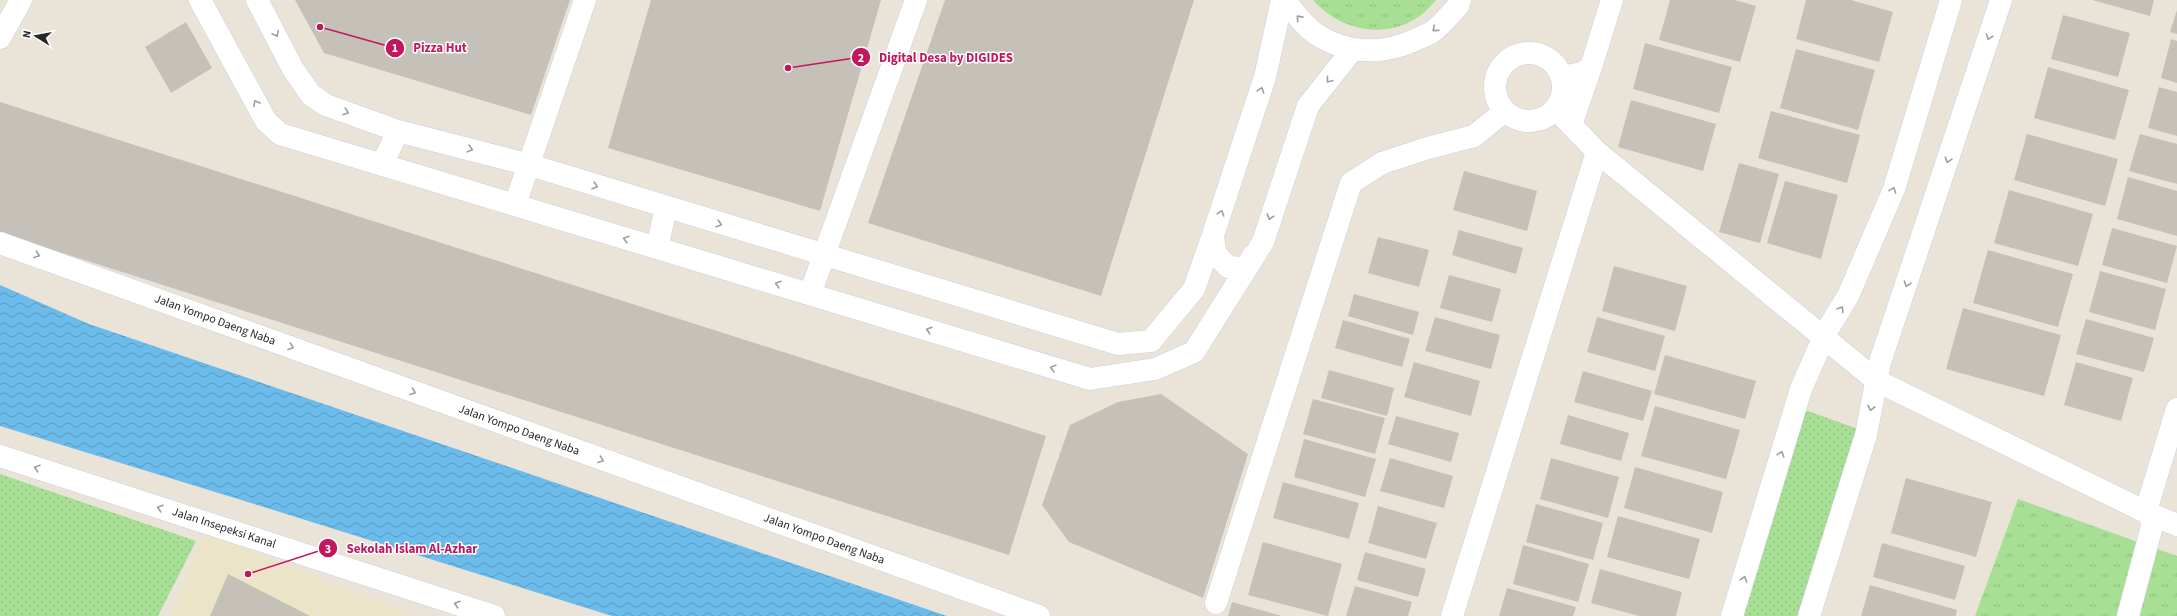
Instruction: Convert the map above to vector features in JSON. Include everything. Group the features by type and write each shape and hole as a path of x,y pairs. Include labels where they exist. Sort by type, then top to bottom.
{"street":[{"path":"0,38 21,0"},
{"path":"200,0 266,121 280,134 1090,379 1155,369 1194,352 1263,242 1308,106 1352,49"},
{"path":"257,0 293,69 311,94 326,105 398,131 530,165 666,208 1118,344 1151,342 1194,289 1265,77 1282,0"},
{"path":"515,205 530,165 585,0"},
{"path":"810,294 916,0"},
{"path":"1285,0 1298,18 1316,34 1352,49 1375,51 1399,48 1432,32 1458,6 1460,0"},
{"path":"1571,125 1612,0"},
{"path":"1732,616 1801,389 1823,339 1848,296 1894,188 1951,0"},
{"path":"1809,616 1866,435 1880,362 2001,0"},
{"path":"1528,53 1539,55 1553,63 1561,77 1563,88 1561,99 1556,109 1547,116 1530,121 1514,118 1505,111 1498,101 1496,90 1497,79 1508,61 1518,55 1528,53"},
{"path":"1561,77 1582,73 1591,67"},
{"path":"1556,109 1598,152 1823,339 1877,381 2150,514 2177,525"},
{"path":"1216,604 1351,183 1382,163 1428,148 1474,136 1505,111"},
{"path":"382,165 398,131"},
{"path":"1452,616 1598,152"},
{"path":"657,248 666,208"},
{"path":"1213,235 1215,253 1228,267 1246,268 1263,242"},
{"name":"Jalan Yompo Daeng Naba","path":"0,242 1039,616"},
{"path":"1090,379 1100,376 1108,367 1118,344"},
{"path":"2128,616 2152,526 2148,504 2177,409"},
{"name":"Jalan Insepeksi Kanal","path":"0,456 494,616"}],"shaded area":[{"path":"204,532 413,616 171,616"}],"green space":[{"path":"1313,0 1436,0 1423,14 1408,23 1391,28 1374,30 1341,22 1326,12"},
{"path":"1805,410 1875,435 1816,616 1734,616"},
{"path":"0,474 196,541 158,616 0,616"},
{"path":"2018,499 2177,556 2177,616 1975,616"}],"water":[{"path":"0,285 89,324 947,616 612,616 0,426"}],"building":[{"path":"295,0 570,0 531,115 324,53"},
{"path":"651,0 881,0 820,211 608,148"},
{"path":"945,0 1194,0 1101,296 868,223"},
{"path":"1670,0 1735,0 1756,6 1740,62 1659,40"},
{"path":"1806,0 1851,0 1893,12 1879,62 1796,39"},
{"path":"2092,0 2154,0 2150,16"},
{"path":"2177,10 2177,34 2170,32"},
{"path":"2063,15 2130,33 2118,77 2051,59"},
{"path":"186,22 212,68 171,93 145,47"},
{"path":"2171,39 2177,41 2177,83 2161,78"},
{"path":"1645,43 1732,67 1719,113 1633,89"},
{"path":"1796,49 1875,70 1858,130 1780,108"},
{"path":"2048,67 2129,90 2115,140 2034,118"},
{"path":"2159,87 2177,92 2177,136 2148,128"},
{"path":"1631,100 1716,124 1703,171 1618,147"},
{"path":"0,102 1046,436 1009,555 0,233"},
{"path":"1771,111 1860,135 1847,183 1758,158"},
{"path":"2027,134 2118,159 2105,206 2014,180"},
{"path":"2140,134 2177,144 2177,184 2129,171"},
{"path":"1739,163 1779,174 1760,243 1719,232"},
{"path":"1464,171 1537,191 1527,231 1453,210"},
{"path":"2128,177 2177,191 2177,236 2117,219"},
{"path":"1785,181 1838,195 1821,259 1767,243"},
{"path":"2009,190 2093,214 2078,266 1994,243"},
{"path":"2112,228 2177,246 2167,283 2102,265"},
{"path":"1459,230 1523,248 1516,274 1452,255"},
{"path":"1378,237 1429,250 1419,287 1368,273"},
{"path":"1988,250 2073,274 2058,327 1973,303"},
{"path":"1614,266 1687,286 1675,331 1602,311"},
{"path":"2100,271 2166,289 2155,330 2089,312"},
{"path":"1449,275 1501,289 1492,322 1440,308"},
{"path":"1354,294 1419,312 1413,335 1348,316"},
{"path":"1963,308 2061,335 2044,396 1946,369"},
{"path":"1435,317 1500,335 1491,369 1425,351"},
{"path":"1597,317 1665,336 1655,371 1587,352"},
{"path":"2086,319 2154,338 2144,372 2076,354"},
{"path":"1343,320 1410,339 1402,367 1335,348"},
{"path":"1665,355 1756,381 1745,419 1654,394"},
{"path":"1414,362 1480,381 1471,416 1404,397"},
{"path":"2076,362 2133,378 2121,421 2064,405"},
{"path":"1329,370 1394,388 1387,416 1321,398"},
{"path":"1583,371 1652,391 1643,421 1574,402"},
{"path":"1161,394 1248,454 1203,598 1069,542 1042,505 1070,425 1118,402"},
{"path":"1313,399 1385,418 1375,454 1303,434"},
{"path":"1655,406 1740,430 1726,479 1641,456"},
{"path":"1568,415 1629,433 1621,461 1560,444"},
{"path":"1396,416 1459,433 1451,462 1388,444"},
{"path":"1304,439 1376,459 1365,497 1294,477"},
{"path":"1390,458 1453,476 1444,508 1380,491"},
{"path":"1551,458 1619,477 1608,518 1540,499"},
{"path":"1635,467 1723,492 1712,533 1624,508"},
{"path":"1906,478 1992,502 1976,557 1891,533"},
{"path":"1283,482 1359,503 1349,539 1273,518"},
{"path":"1536,504 1603,523 1593,560 1526,542"},
{"path":"1378,506 1437,523 1426,559 1368,543"},
{"path":"1618,516 1700,539 1689,579 1607,557"},
{"path":"1263,542 1342,564 1328,616 1248,595"},
{"path":"1882,543 1965,566 1955,600 1873,577"},
{"path":"1523,545 1589,564 1578,602 1513,584"},
{"path":"1365,552 1426,569 1418,597 1357,580"},
{"path":"1600,569 1682,592 1676,616 1639,616 1591,603"},
{"path":"228,574 310,616 210,616"},
{"path":"1870,585 1957,610 1956,616 1861,616"},
{"path":"1355,586 1412,602 1408,616 1346,616"},
{"path":"1507,588 1576,607 1573,616 1499,616"},
{"path":"1232,602 1282,616 1228,616"}],"place":[{"name":"Pizza Hut","path":"320,27"},
{"name":"Digital Desa by DIGIDES","path":"788,68"},
{"name":"Sekolah Islam Al-Azhar","path":"248,574"}]}
